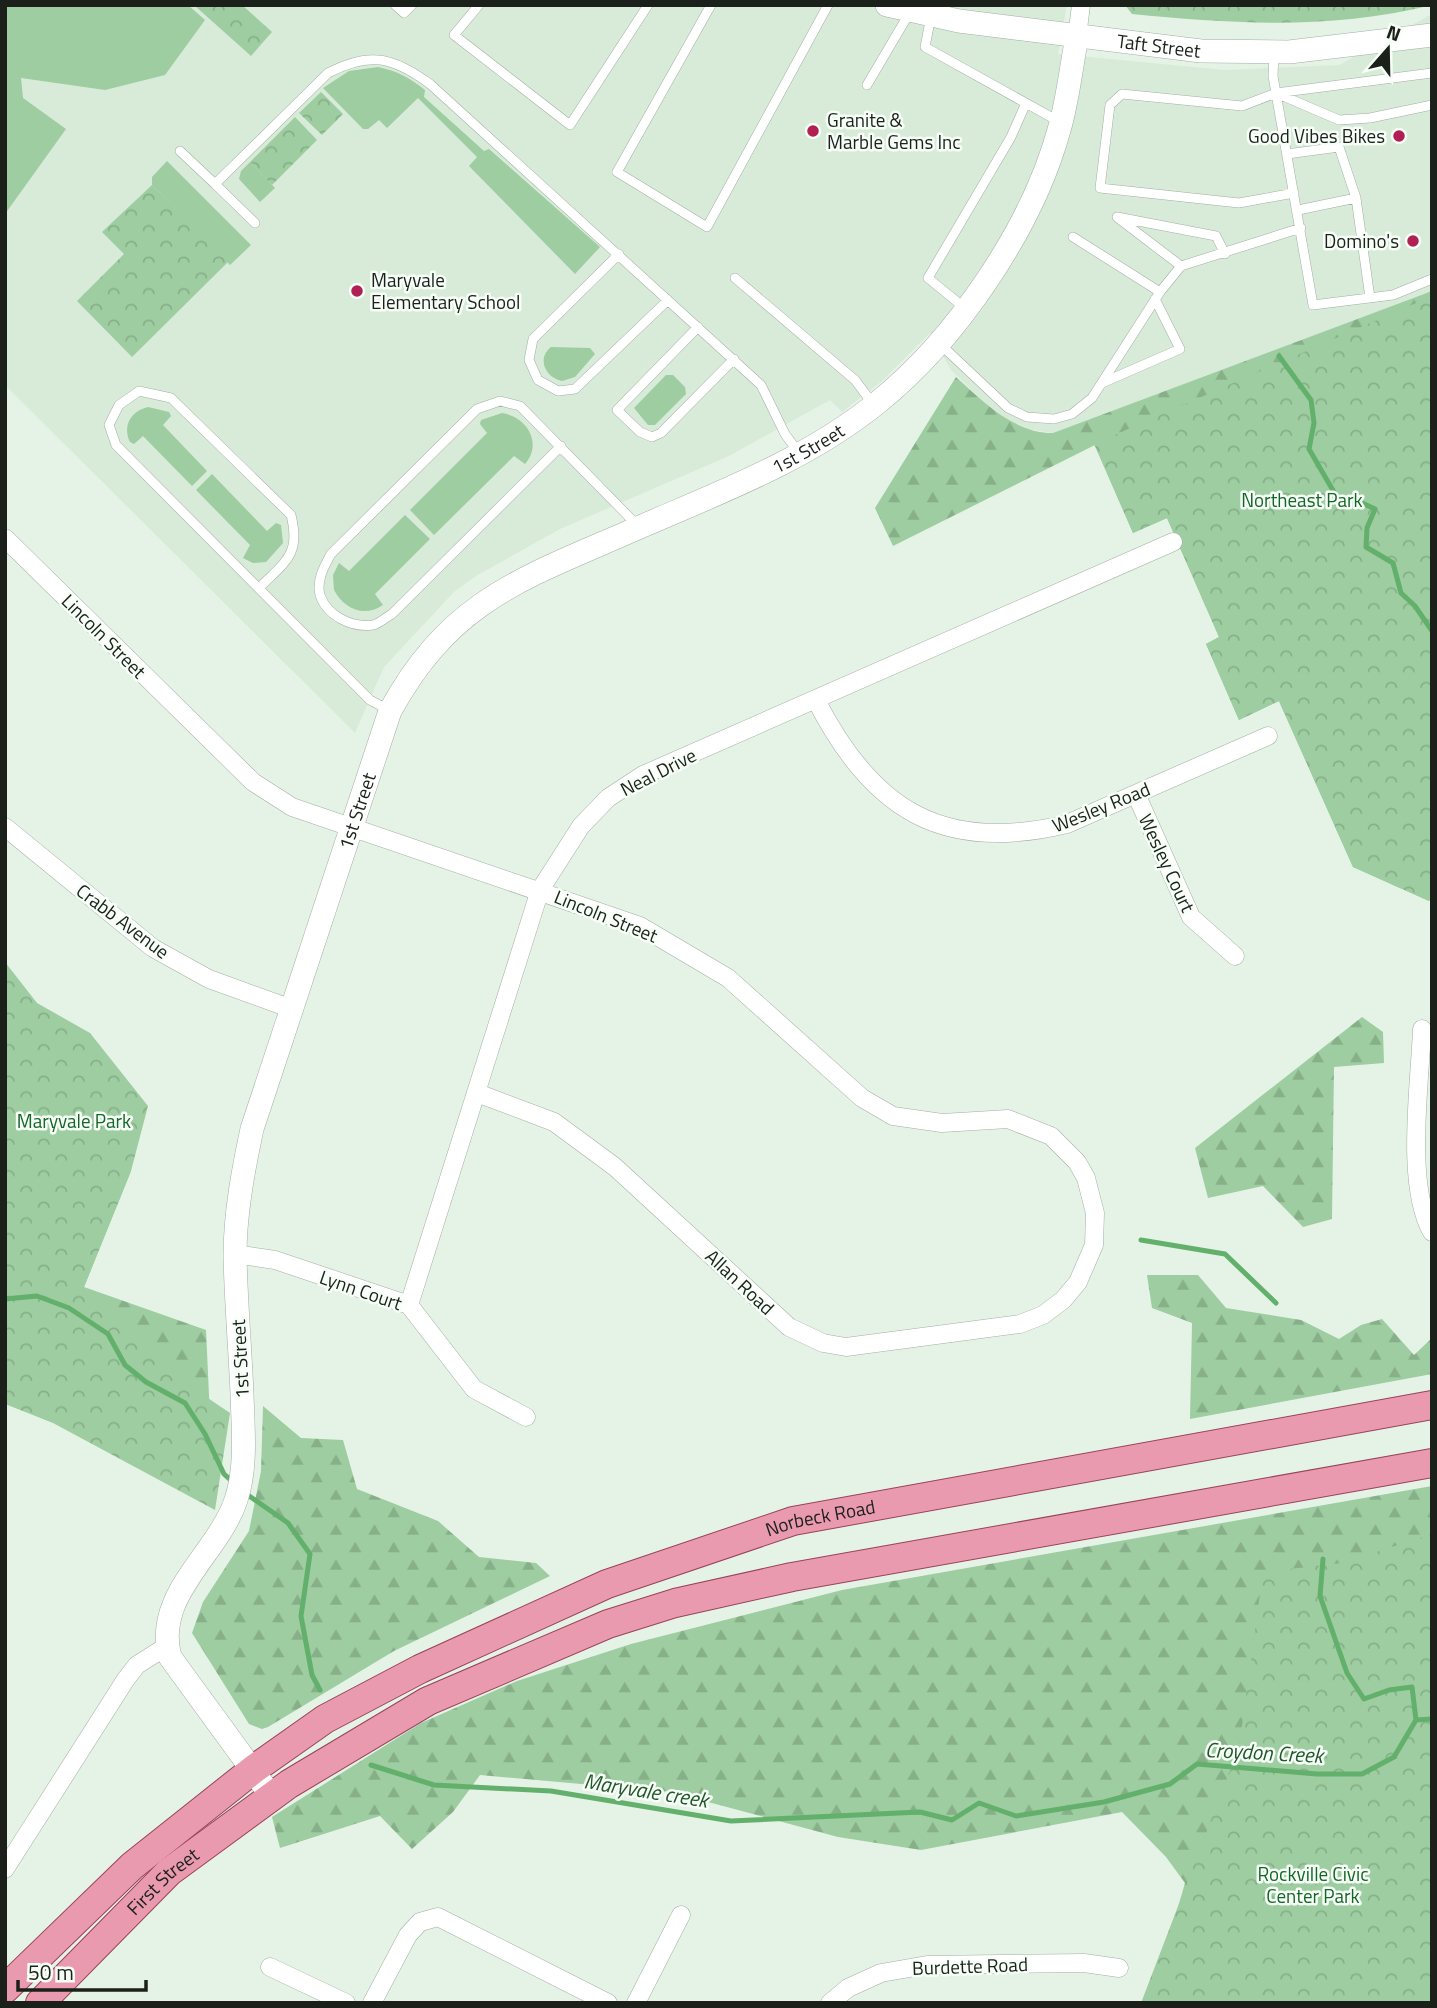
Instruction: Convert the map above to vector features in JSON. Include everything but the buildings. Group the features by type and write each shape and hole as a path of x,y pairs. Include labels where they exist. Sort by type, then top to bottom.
{"main road":[{"name":"Norbeck Road","path":"254,1769 325,1719 420,1669 514,1625 607,1584 772,1527 850,1509 1432,1405"},
{"path":"272,1797 289,1783 428,1701 608,1624 675,1603 792,1577 1432,1463"},
{"name":"First Street","path":"5,1989 132,1866 254,1769"},
{"name":"First Street","path":"40,2003 169,1872 226,1827 272,1797"}],"street":[{"name":"Taft Street","path":"887,5 1077,37 1201,51 1274,52 1366,45 1432,35"},
{"name":"1st Street","path":"167,1646 169,1617 180,1591 225,1524 236,1501 241,1477 244,1438 235,1254 242,1177 252,1129 390,711 431,650 467,614 496,592 799,454 874,406 904,378 966,310 1027,215 1061,122 1081,5"},
{"name":"Lincoln Street","path":"5,538 253,782 292,807 350,830 540,890 640,926 728,978 862,1098 893,1116 942,1124 1008,1119 1051,1136 1077,1162 1086,1178 1095,1213 1094,1245 1078,1282 1063,1300 1043,1315"},
{"name":"Neal Drive","path":"409,1305 540,890 581,826 608,798 643,775 1174,542"},
{"name":"Wesley Road","path":"816,700 837,741 865,777 900,806 941,825 986,834 1034,832 1067,824 1268,736"},
{"name":"Wesley Court","path":"1136,794 1191,917 1235,956"},
{"name":"Crabb Avenue","path":"5,827 153,948 209,979 292,1009"},
{"path":"1422,1029 1416,1159 1425,1221 1432,1232"},
{"name":"Allan Road","path":"477,1093 554,1122 615,1167 789,1327 823,1343 846,1347 1020,1324 1043,1315"},
{"name":"Lynn Court","path":"235,1254 275,1260 409,1305 474,1389 526,1417"},
{"path":"5,1869 137,1665 167,1646 170,1657 272,1797"},
{"path":"636,2003 681,1915"},
{"path":"372,2003 408,1935 420,1922 438,1917 608,2003"},
{"name":"Burdette Road","path":"830,2003 848,1988 881,1972 927,1965 1084,1963 1119,1968"},
{"path":"271,1967 346,2003"}],"lane":[{"path":"395,5 404,13 412,5"},
{"path":"479,5 454,35 570,125 648,5"},
{"path":"711,5 617,172 707,227 828,5"},
{"path":"867,85 921,11"},
{"path":"921,11 925,47 1061,122"},
{"path":"1274,52 1276,93 1313,305 1393,295 1432,279"},
{"path":"215,184 328,73 350,62 376,59 404,66 430,84 761,384 785,434 799,454"},
{"path":"1294,193 1239,203 1100,188 1110,105 1122,94 1242,106 1276,93 1432,73"},
{"path":"1276,93 1339,120 1370,118 1432,105"},
{"path":"966,310 928,278 1012,137 1026,103"},
{"path":"1287,154 1339,147 1356,198 1370,298"},
{"path":"180,151 255,223"},
{"path":"1298,210 1356,198"},
{"path":"1181,266 1117,217 1216,236 1225,254"},
{"path":"937,342 993,395 1027,417 1054,419 1072,414 1092,398 1158,296 1181,266 1301,228"},
{"path":"1073,237 1158,296 1180,349 1102,383"},
{"path":"619,254 533,339 529,360 538,380 558,391 575,389 668,300"},
{"path":"735,278 855,380 874,406"},
{"path":"698,327 617,410 640,432 652,437 661,433 734,359"},
{"path":"258,588 289,558 297,538 291,515 171,398 139,391 119,405 109,425 116,445 258,588 370,700 390,711"},
{"path":"561,446 392,614 375,625 347,623 331,611 320,594 321,572 331,554 477,409 500,401 520,406 561,446 639,527"}],"shaded area":[{"path":"5,5 1067,5 1058,54 1225,70 1339,65 1432,14 1432,291 1053,433 1020,428 988,406 951,370 930,333 882,381 842,412 830,400 729,456 560,529 476,576 454,592 384,667 355,733 5,385"}],"green space":[{"path":"5,5 188,5 205,20 165,75 105,90 21,78 23,98 66,129 5,214"},
{"path":"194,5 242,5 272,32 251,56"},
{"path":"1125,5 1432,5 1357,18 1282,23 1132,14"},
{"path":"378,67 403,76 425,90 424,97 484,151 489,149 600,247 575,274 469,166 477,157 418,98 387,128 379,120 368,129 363,129 323,88 349,71"},
{"path":"321,92 343,114 322,135 299,113"},
{"path":"295,117 317,140 272,185 250,162"},
{"path":"167,161 251,245 230,265 152,185 152,177"},
{"path":"250,162 275,188 260,202 239,179 241,171"},
{"path":"152,185 228,262 132,357 77,301 124,254 102,232"},
{"name":"Northeast Park","path":"1432,291 1432,896 1429,901 1353,867 1279,701 1239,720 1206,644 1219,637 1167,518 1133,533 1095,445 893,546 875,508 956,377 988,406 1012,422 1038,432 1053,433"},
{"name":"Northeast Park","path":"1432,296 1432,896 1429,901 1353,867 1279,701 1239,720 1206,644 1219,637 1167,518 1133,533 1094,444"},
{"path":"551,347 590,348 595,354 575,377 562,381 551,376 545,367 544,357"},
{"path":"666,375 673,375 685,387 686,394 655,425 648,425 634,408"},
{"path":"148,407 169,412 171,416 163,425 207,471 192,486 143,436 134,444 130,442 127,430 130,420 137,412"},
{"path":"502,413 519,420 530,432 533,448 530,456 525,464 514,456 434,535 410,510 487,433 480,424 481,420"},
{"path":"212,474 267,531 276,523 281,525 283,543 266,562 253,563 243,558 250,545 196,490"},
{"path":"405,515 430,539 375,594 383,605 369,611 349,607 334,590 333,575 339,563 349,571"},
{"name":"Maryvale Park","path":"5,962 37,1003 90,1033 148,1106 131,1171 84,1287 153,1355 230,1413 215,1510 53,1423 5,1404"},
{"path":"1362,1017 1383,1032 1384,1063 1334,1067 1332,1219 1303,1227 1263,1186 1208,1198 1195,1148"},
{"path":"131,1171 84,1287 206,1330 210,1417 5,1247"},
{"path":"1147,1275 1198,1275 1226,1308 1301,1320 1339,1339 1361,1325 1382,1319 1414,1355 1432,1338 1432,1374 1190,1419 1192,1323 1152,1308"},
{"path":"263,1406 301,1438 343,1440 357,1489 438,1521 479,1557 536,1563 550,1576 394,1651 268,1727 262,1729 249,1724 192,1633 203,1602 249,1531 261,1471"},
{"path":"1432,1486 1432,1760 1159,1972 1185,1883 1166,1857 1122,1812 921,1850 838,1837 671,1792 480,1775 453,1812 412,1849 380,1816 280,1848 272,1817 421,1723 517,1681 631,1644 842,1590"},
{"name":"Rockville Civic Center Park","path":"1432,1534 1432,2003 1141,2003 1239,1747 1263,1572 1342,1563"}],"waterway":[{"path":"1279,356 1311,400 1314,423 1309,449 1342,506 1362,503 1375,509 1367,528 1366,547 1393,563 1401,593 1415,606 1432,631"},
{"path":"1141,1240 1225,1254 1276,1303"},
{"name":"Maryvale creek","path":"5,1299 37,1296 69,1308 108,1334 125,1365 146,1382 185,1403 205,1434 224,1474 235,1484"},
{"name":"Maryvale creek","path":"245,1493 288,1523 310,1554 301,1616 312,1675 320,1690"},
{"path":"1323,1559 1320,1596 1347,1673 1364,1699 1389,1690 1412,1687 1416,1720"},
{"name":"Croydon Creek","path":"371,1765 434,1785 551,1791 731,1821 920,1812 952,1820 979,1803 1016,1816 1104,1802 1170,1784 1197,1764 1317,1774 1362,1774 1394,1757 1416,1720 1432,1719"}],"place":[{"name":"Granite & Marble Gems Inc","path":"813,131"},
{"name":"Good Vibes Bikes","path":"1399,136"},
{"name":"Domino's","path":"1413,241"},
{"name":"Maryvale Elementary School","path":"357,291"}]}
